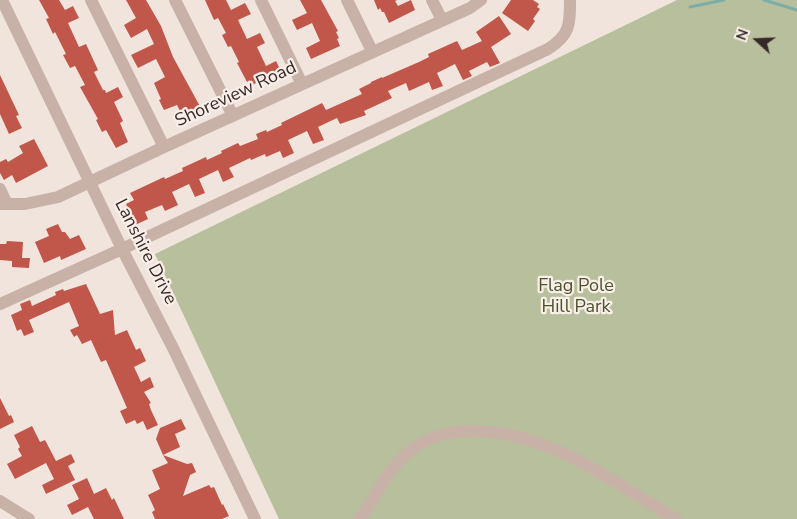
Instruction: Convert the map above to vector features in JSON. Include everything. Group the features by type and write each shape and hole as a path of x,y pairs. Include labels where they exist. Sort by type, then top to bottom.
{"street":[{"name":"Lanshire Drive","path":"2,0 255,519"},
{"path":"91,0 164,147"},
{"path":"176,0 232,116"},
{"path":"261,0 302,84"},
{"path":"347,0 372,51"},
{"path":"432,0 442,20"},
{"name":"Shoreview Road","path":"4,204 25,204 58,197 372,51 470,8 481,0"},
{"path":"0,304 548,50 559,42 566,33 570,21 570,0"},
{"path":"0,189 4,204"},
{"path":"359,519 390,471 403,457 430,438 470,431 515,435 548,445 568,454 676,519"},
{"path":"0,501 29,519"}],"green space":[{"name":"Flag Pole Hill Park","path":"677,0 797,0 797,519 279,519 155,254"}],"building":[{"path":"39,0 59,0 65,10 73,6 79,18 68,23 79,47 86,44 98,70 94,72 103,90 106,93 118,87 123,97 114,102 123,121 120,123 128,142 116,148 106,130 102,132 96,120 98,119 80,87 85,85 75,66 70,68 63,55 66,54 55,32 53,34 46,19 49,18"},
{"path":"126,0 146,0 161,26 173,57 202,110 184,119 177,105 164,110 154,83 165,77 156,59 138,68 131,55 154,44 147,29 131,38 124,25 136,18"},
{"path":"205,0 226,0 231,10 245,3 251,14 238,20 247,39 260,33 265,43 257,47 266,66 276,61 281,71 252,85 250,80 247,82 231,46 228,47 222,35 226,33 218,18 214,20"},
{"path":"300,0 321,0 338,31 336,32 340,46 311,59 306,48 320,41 312,23 297,30 292,20 307,13"},
{"path":"374,0 397,0 395,1 398,6 411,0 415,10 389,23 384,12 380,8 378,10"},
{"path":"511,0 533,0 539,4 537,7 540,9 528,31 502,13"},
{"path":"499,16 511,34 491,47 500,63 490,67 487,62 469,71 472,76 463,80 455,64 437,73 443,86 432,90 429,82 409,91 406,83 388,91 392,98 364,111 366,115 340,124 337,118 318,127 324,140 313,144 307,131 288,140 294,153 283,158 280,151 266,157 265,154 251,160 250,158 229,168 234,177 223,182 218,170 199,179 205,193 195,197 189,184 172,192 178,205 165,211 162,205 145,212 148,219 135,225 126,204 134,200 130,193 164,177 165,179 183,171 182,168 206,157 207,160 238,143 240,146 258,139 256,134 266,130 267,132 282,125 281,123 322,103 326,110 362,94 359,89 371,82 419,62 429,57 428,54 457,41 462,50 482,41 476,32"},
{"path":"0,75 19,115 16,116 22,128 9,134 0,114"},
{"path":"34,139 48,166 16,183 12,175 4,180 0,173 0,162 6,159 8,162 23,153 19,146"},
{"path":"58,224 62,232 65,232 70,239 79,235 86,249 61,260 60,256 44,263 35,242 49,236 46,229"},
{"path":"7,241 23,242 22,258 30,258 29,268 12,267 12,261 0,260 0,244 6,244"},
{"path":"86,284 100,314 113,310 115,335 127,330 136,350 140,348 146,361 134,367 141,382 150,377 154,387 144,392 151,403 149,404 158,425 147,430 143,421 137,424 135,420 126,424 120,411 127,408 106,360 101,362 91,340 82,344 77,335 74,337 70,330 79,326 69,302 29,320 34,332 24,336 21,329 17,331 11,315 22,310 20,304 30,300 32,306 56,295 55,292"},
{"path":"0,398 14,422 0,429"},
{"path":"181,419 186,429 175,434 180,447 163,455 156,439 160,428"},
{"path":"32,426 40,442 45,440 56,461 71,454 75,462 68,466 75,480 46,494 42,485 54,479 46,463 15,479 7,464 22,456 14,435"},
{"path":"163,455 187,464 192,463 196,472 190,475 183,496 209,485 211,488 214,487 229,516 222,519 155,519 152,512 155,510 148,495 160,489 152,470 168,463"},
{"path":"87,478 94,494 106,488 112,500 114,498 124,519 94,519 88,507 72,515 67,505 79,499 72,485"}],"waterway":[{"path":"690,7 724,0"},
{"path":"764,0 797,10"}]}
